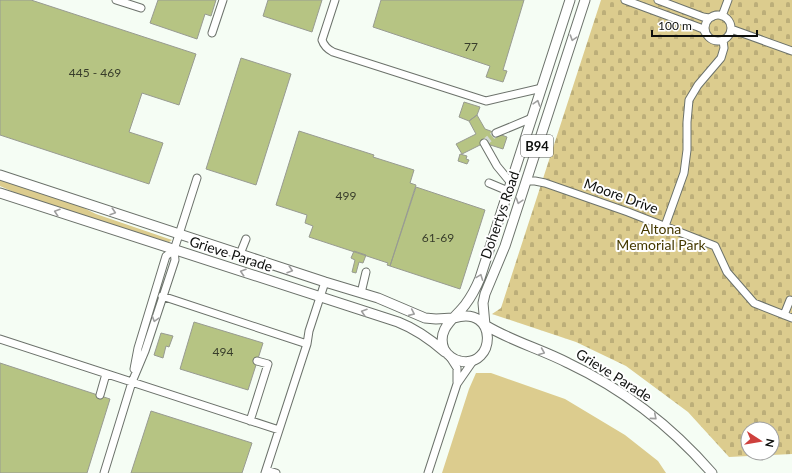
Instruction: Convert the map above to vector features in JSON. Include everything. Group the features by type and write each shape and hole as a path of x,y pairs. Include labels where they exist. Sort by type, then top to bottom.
{"main road":[{"name":"Dohertys Road","path":"453,318 470,298 480,278 570,0"},
{"name":"Dohertys Road","path":"485,325 485,294 502,253 585,0"},
{"name":"Grieve Parade","path":"0,175 386,301 425,318 453,318"},
{"name":"Grieve Parade","path":"0,193 410,327 427,337 448,355"},
{"path":"448,355 459,361 474,360 483,354 487,345 488,336 485,325 480,320 464,315 453,318"},
{"name":"B94","path":"448,355 443,344 442,334 446,325 453,318"},
{"name":"Grieve Parade","path":"485,325 506,336 567,362 606,383 647,411 666,427 685,444 712,473"}],"street":[{"path":"116,0 141,8"},
{"path":"212,33 223,0"},
{"path":"335,0 322,40 328,50 486,101 542,88"},
{"path":"625,0 703,29 709,38 714,40 723,40 728,36 730,29 728,21 722,16 713,16 709,18 703,17 658,0"},
{"path":"722,16 728,0"},
{"path":"706,34 706,24 713,16"},
{"path":"730,29 792,51"},
{"path":"665,226 684,173 690,100 696,88 721,58 724,48 723,40"},
{"path":"496,133 532,118"},
{"path":"484,143 510,187"},
{"path":"104,473 132,382 145,351 175,260 174,250 197,178"},
{"name":"Moore Drive","path":"526,181 545,183 665,226 715,246 727,272 754,303 792,318"},
{"path":"489,184 510,187"},
{"path":"240,254 246,239"},
{"path":"132,382 138,348 166,256 174,250"},
{"path":"361,293 366,272"},
{"path":"276,473 266,471 307,344 309,331 325,282"},
{"path":"162,296 307,344"},
{"path":"784,315 790,300"},
{"path":"0,339 279,430"},
{"path":"428,473 458,378 457,368 448,355"},
{"path":"456,386 462,375 474,360"},
{"path":"250,421 268,364 257,361"},
{"path":"100,395 106,374"}],"green space":[{"name":"Altona Memorial Park","path":"601,0 792,0 792,454 780,455 780,421 740,421 740,456 729,457 688,412 626,366 576,342 492,314 501,308"},
{"path":"0,179 70,201 96,214 172,240 169,242 162,241 20,195 0,186"},
{"path":"476,373 491,373 565,399 625,435 658,461 666,473 442,473 469,389"}],"building":[{"path":"0,0 31,0 196,54 179,105 142,93 129,132 163,143 149,184 0,135"},
{"path":"158,0 216,0 211,16 205,14 197,39 150,23"},
{"path":"268,0 322,0 312,32 263,16"},
{"path":"381,0 524,0 503,70 507,71 503,82 486,77 490,66 373,27"},
{"path":"241,58 291,74 256,185 206,169"},
{"path":"464,102 480,107 477,115 469,121 459,117"},
{"path":"477,115 485,129 507,137 503,149 484,143 462,154 456,144 476,134 469,121"},
{"path":"299,131 374,155 373,157 414,170 410,183 416,185 390,266 387,265 388,263 309,237 313,226 305,223 307,215 276,205"},
{"path":"460,154 467,156 466,159 469,160 467,164 458,161"},
{"path":"416,187 485,210 460,289 390,266"},
{"path":"354,251 366,255 363,263 359,262 356,273 352,272 355,260 351,258"},
{"path":"194,322 263,343 248,390 180,369"},
{"path":"161,333 173,336 169,347 166,346 163,358 154,355"},
{"path":"0,363 110,399 87,473 0,473"},
{"path":"151,411 252,443 242,473 131,473"}],"tunnel":[{"path":"484,143 496,133"}]}
